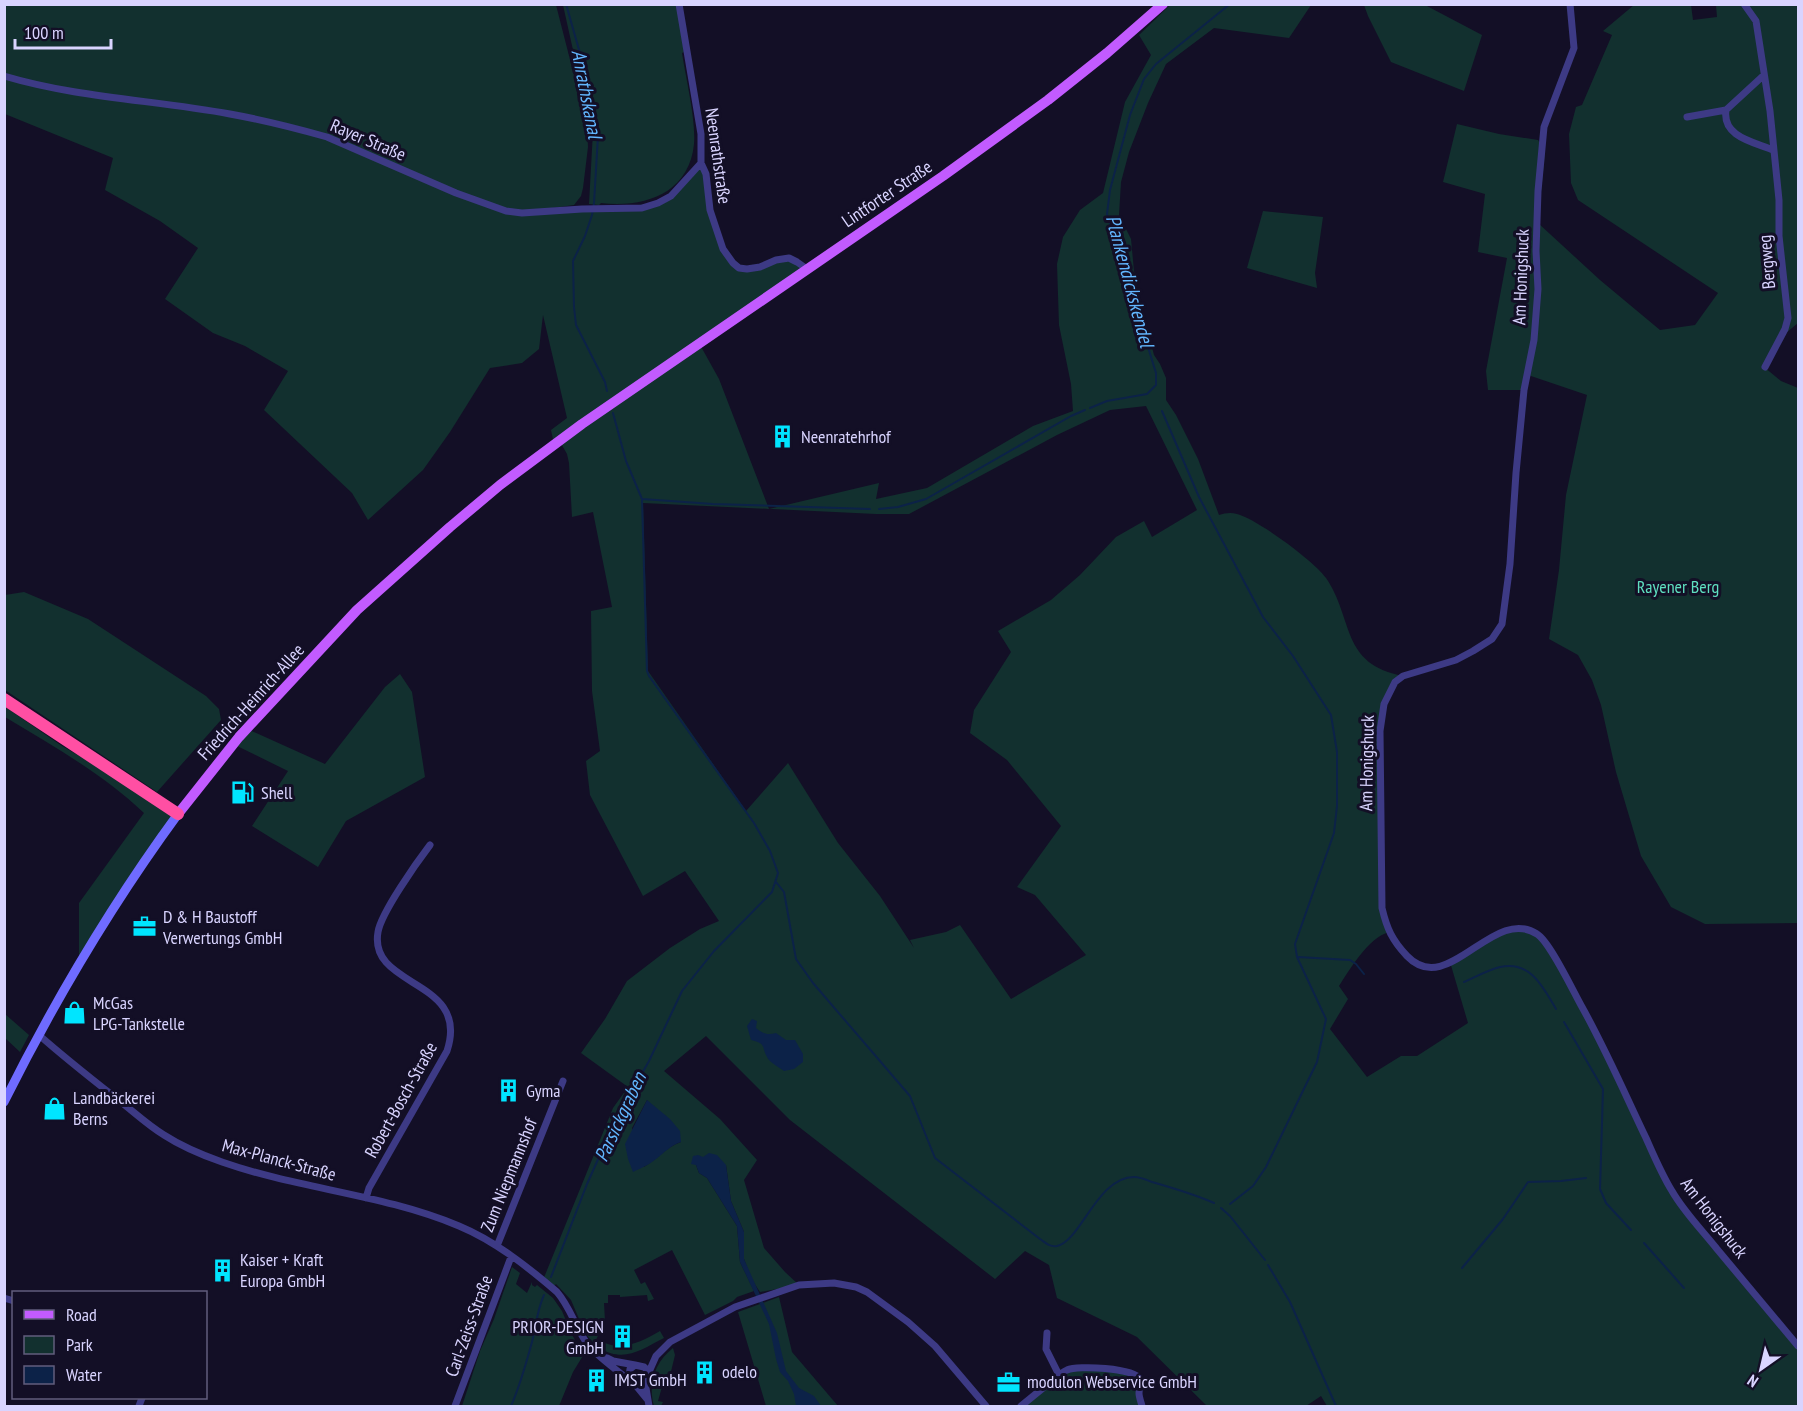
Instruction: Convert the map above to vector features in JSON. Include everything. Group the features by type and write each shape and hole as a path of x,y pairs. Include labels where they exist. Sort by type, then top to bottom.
{"highway":[{"path":"4,699 178,814"}],"main road":[{"name":"Lintforter Straße","path":"616,400 943,176 1048,100 1107,53 1162,4"},
{"name":"Friedrich-Heinrich-Allee","path":"4,1102 39,1035 122,897 178,814 239,737 357,610 500,485 616,400"}],"street":[{"name":"Neenrathstraße","path":"679,4 701,134 701,163 706,174 710,210 723,249 739,268 760,267 776,260 789,258 807,268"},
{"name":"Am Honigshuck","path":"1570,4 1574,48 1542,137 1536,250 1539,289 1534,340 1524,390 1510,564 1502,624 1492,639 1456,660 1402,676 1395,682 1384,704 1380,730 1382,908 1394,942 1416,965 1424,968 1454,961 1496,935 1513,928 1528,929 1539,935 1550,948 1591,1023 1672,1192 1798,1347"},
{"name":"Bergweg","path":"1744,4 1756,21 1770,111 1779,200 1779,236 1788,318 1785,329 1765,367"},
{"path":"1688,117 1726,110 1764,75"},
{"name":"Rayer Straße","path":"4,76 67,91 230,114 306,131 327,137 456,194 506,211 522,213 642,208 671,196 701,163"},
{"path":"1726,110 1725,116 1730,130 1735,135 1773,150"},
{"name":"Robert-Bosch-Straße","path":"366,1198 369,1188 447,1050 452,1036 447,1010 440,1002 392,968 384,959 378,946 378,933 386,913 430,845"},
{"name":"Max-Planck-Straße","path":"39,1035 70,1063 164,1135 193,1150 221,1162 278,1179 422,1212 459,1226 497,1246 552,1288 565,1301 585,1341 631,1382 648,1403"},
{"name":"Zum Niepmannshof","path":"497,1246 563,1081"},
{"name":"Carl-Zeiss-Straße","path":"455,1407 511,1257"},
{"path":"656,1356 647,1377 641,1384 631,1382 629,1372 637,1365 656,1356 670,1342 735,1307 808,1283 834,1283 860,1289 888,1305 926,1338 986,1407"},
{"path":"1047,1333 1046,1349 1059,1375"},
{"path":"597,1353 614,1361 644,1367 647,1377 648,1403"},
{"path":"1021,1407 1068,1369 1110,1369 1134,1373 1139,1378 1142,1407"}],"green space":[{"path":"4,5 556,5 587,126 588,147 581,196 574,205 545,209 599,209 658,203 701,163 723,249 739,268 789,258 807,269 699,343 719,379 769,509 879,483 876,499 927,488 1033,426 1073,411 1071,384 1059,325 1057,264 1063,237 1080,210 1103,193 1125,102 1151,55 1139,35 1170,5 1311,5 1289,38 1214,28 1166,64 1129,152 1121,182 1119,215 1131,239 1134,271 1141,305 1154,355 1166,378 1166,400 1198,459 1219,515 1232,513 1246,517 1271,532 1310,562 1326,578 1335,593 1358,651 1368,661 1383,670 1403,676 1395,683 1381,718 1382,908 1389,932 1381,935 1367,947 1339,986 1348,999 1330,1029 1367,1077 1401,1056 1417,1056 1468,1023 1450,962 1513,928 1539,935 1591,1023 1673,1199 1798,1349 1798,1406 1327,1406 1321,1396 1306,1406 1207,1406 1137,1337 1057,1298 1049,1265 1025,1251 995,1279 790,1120 706,1036 664,1071 720,1119 757,1160 744,1180 764,1248 799,1285 760,1292 752,1280 744,1259 744,1232 731,1201 726,1165 696,1165 699,1173 707,1178 737,1226 740,1262 754,1291 737,1297 705,1315 672,1250 634,1270 641,1284 645,1282 654,1299 648,1301 647,1295 620,1297 620,1295 608,1295 608,1303 604,1303 605,1321 594,1344 585,1333 571,1300 556,1284 552,1288 543,1280 613,1108 628,1087 581,1053 605,1019 627,981 670,948 700,929 719,921 685,871 643,896 590,795 586,761 600,751 592,691 591,611 612,607 593,512 572,517 567,454 559,440 554,444 551,430 567,418 543,315 539,349 522,363 490,368 423,470 368,520 352,493 264,410 288,371 245,346 213,333 165,299 198,248 160,221 105,190 113,158 5,114","holes":["1146,406 1197,510 1152,537 1144,521 1116,537 1080,575 1051,600 998,631 1011,652 974,710 970,733 1007,760 1061,826 1017,887 1035,895 1086,955 1011,999 960,925 946,932 910,940 914,948 880,896 838,843 788,763 746,811 648,671 643,503 909,514 1057,435 1110,410","647,1100 681,1142 644,1167 632,1128"]},
{"path":"563,5 677,5 692,112 694,144 690,161 683,175 674,186 662,194 633,203 589,204 593,131 591,110 575,59"},
{"path":"1364,5 1425,5 1482,35 1464,91 1391,62"},
{"name":"Rayener Berg","path":"1634,5 1691,5 1693,20 1717,17 1716,5 1798,5 1798,323 1786,333 1764,367 1781,381 1798,388 1798,923 1705,924 1671,907 1641,856 1616,772 1601,705 1592,680 1578,655 1549,639 1559,570 1566,495 1587,395 1528,375 1524,390 1488,390 1486,371 1507,258 1478,252 1485,194 1443,182 1457,124 1538,140 1545,152 1538,223 1600,280 1660,330 1695,325 1718,293 1578,200 1571,183 1569,134 1576,107 1582,105 1612,35 1603,31"},
{"path":"1263,211 1323,217 1315,273 1317,288 1247,268"},
{"path":"24,592 88,619 206,696 219,709 221,720 157,792 5,690 5,595"},
{"path":"400,674 412,692 425,777 346,821 318,867 252,826 288,771 233,744 245,728 325,764 385,687"},
{"path":"4,706 62,746 178,814 79,966 79,903 144,813 95,773 5,717"},
{"path":"5,1014 29,1035 20,1052 5,1038"},
{"path":"512,1267 520,1273 516,1284 527,1293 532,1282 532,1285 535,1287 537,1285 553,1298 584,1354 573,1372 559,1406 462,1406 480,1351"},
{"path":"779,1297 792,1352 838,1406 766,1406 738,1312"},
{"path":"660,1331 664,1338 625,1355 599,1348 603,1342 625,1346"},
{"path":"673,1348 675,1355 667,1388 662,1387 658,1401 663,1402 661,1406 654,1406 652,1382 654,1374 661,1360"},
{"path":"1068,1369 1110,1369 1139,1378 1142,1406 1021,1406"}],"water":[{"path":"752,1019 757,1021 756,1028 763,1033 776,1033 786,1040 795,1040 803,1054 803,1062 794,1069 784,1071 772,1063 762,1044 751,1040 747,1026"},
{"path":"647,1100 670,1119 680,1131 681,1142 651,1163 633,1172 625,1144"},
{"path":"709,1153 717,1155 726,1165 731,1201 744,1232 744,1259 777,1333 786,1371 799,1388 814,1396 821,1406 796,1406 788,1381 780,1372 769,1324 740,1262 737,1226 707,1178 699,1173 696,1165 691,1164 693,1156 703,1157"}],"waterway":[{"name":"Anrathskanal","path":"566,4 585,71 598,135 592,215 573,261 574,307 576,325 605,382 607,391"},
{"name":"Plankendickskendel","path":"1090,408 1107,401 1147,394 1156,385 1156,373 1107,214 1110,190 1130,115 1144,79 1156,64 1230,4"},
{"name":"Plankendickskendel","path":"879,509 898,507 926,499 1085,410"},
{"path":"1162,411 1199,497 1263,617 1293,656 1331,715 1337,752 1337,806 1334,833 1295,944 1297,957 1326,1019 1317,1062 1266,1167 1253,1186 1230,1204"},
{"path":"551,1277 587,1184 617,1117 649,1061 682,991 714,951 772,892 778,873 770,851 754,823 647,671 642,499 626,461 613,413"},
{"name":"Plankendickskendel","path":"642,499 713,504 870,509"},
{"path":"776,882 784,892 796,959 813,983 910,1096 935,1158 1040,1239 1054,1246 1066,1242 1110,1187 1121,1180 1134,1177 1183,1191 1214,1203"},
{"path":"1298,957 1350,960 1364,974"},
{"path":"1464,982 1500,967 1520,968 1534,977 1556,1009"},
{"path":"1564,1022 1603,1089 1600,1189 1606,1203 1631,1230"},
{"path":"1462,1268 1503,1219 1528,1182 1586,1178"},
{"path":"1221,1208 1265,1260"},
{"path":"1644,1243 1684,1288"},
{"path":"1268,1265 1290,1302 1336,1406"},
{"name":"Parsickgraben","path":"511,1406 525,1367 544,1295"}],"place":[{"name":"Neenratehrhof","path":"783,437"},
{"name":"Shell","path":"243,793"},
{"name":"D & H Baustoff Verwertungs GmbH","path":"145,927"},
{"name":"McGas LPG-Tankstelle","path":"75,1013"},
{"name":"Gyma","path":"508,1091"},
{"name":"Landbäckerei Berns","path":"55,1108"},
{"name":"Kaiser + Kraft Europa GmbH","path":"222,1270"},
{"name":"PRIOR-DESIGN GmbH","path":"622,1337"},
{"name":"odelo","path":"704,1372"},
{"name":"IMST GmbH","path":"596,1380"},
{"name":"modulon Webservice GmbH","path":"1009,1382"}]}
